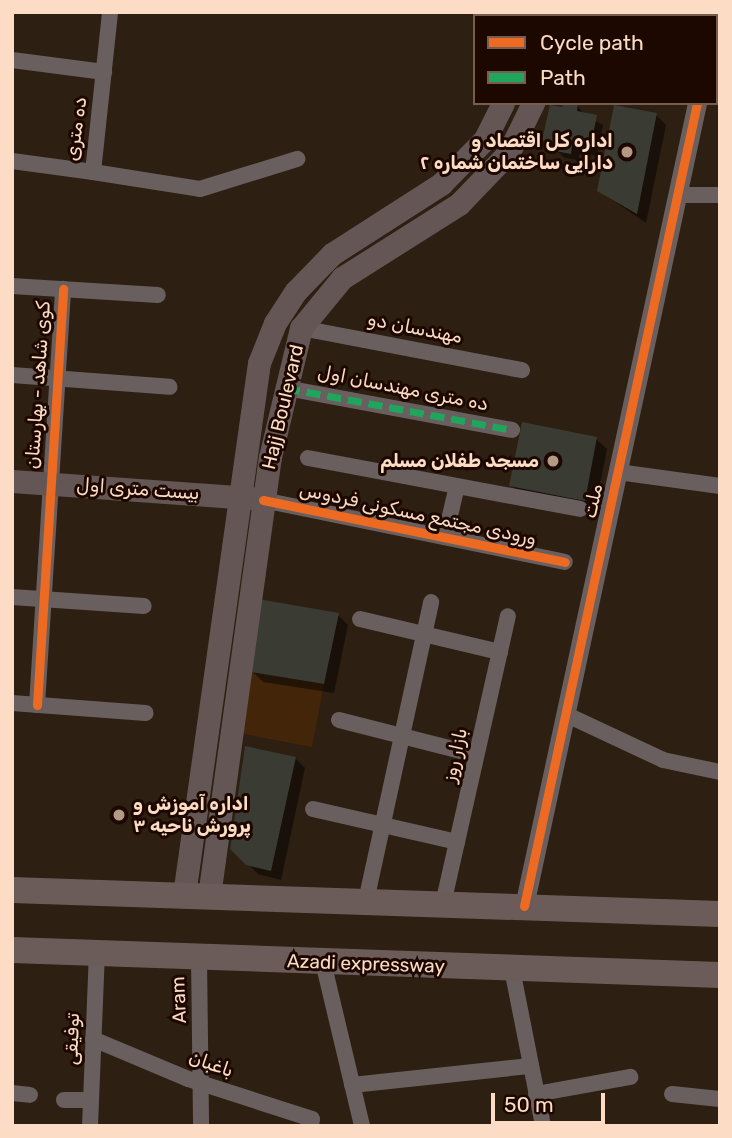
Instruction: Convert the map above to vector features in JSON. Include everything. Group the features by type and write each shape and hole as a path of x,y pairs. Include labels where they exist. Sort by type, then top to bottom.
{"highway":[{"path":"12,890 720,914"},
{"name":"Azadi expressway","path":"12,950 720,975"}],"main road":[{"name":"Hajj Boulevard","path":"197,896 189,858 237,496 259,363 275,323 296,291 332,254 441,184 485,139 502,105"},
{"name":"Hajj Boulevard","path":"197,896 214,859 264,500 300,328 342,278 459,204 509,152 532,105"},
{"name":"بیست متری اول","path":"12,481 264,500"},
{"path":"189,858 214,859"}],"street":[{"name":"ده متری","path":"12,161 93,172 110,12"},
{"path":"12,60 104,72"},
{"name":"ملت","path":"524,906 697,105"},
{"path":"93,172 200,189 297,159"},
{"path":"678,195 720,195"},
{"path":"12,286 158,295"},
{"name":"کوی شاهد - بهارستان","path":"37,705 48,483 63,289"},
{"name":"مهندسان دو","path":"300,328 522,370"},
{"path":"12,375 170,387"},
{"name":"ده متری مهندسان اول","path":"286,388 512,430"},
{"path":"308,457 580,509"},
{"name":"ملت","path":"618,472 720,486"},
{"path":"446,537 457,485"},
{"name":"ورودی مجتمع مسکونی فردوس","path":"264,500 565,562"},
{"path":"12,597 144,606"},
{"path":"366,901 431,602"},
{"name":"بازار روز","path":"443,904 508,616"},
{"path":"360,619 500,652"},
{"path":"12,703 146,713"},
{"path":"565,714 663,760 720,772"},
{"path":"339,720 476,755"},
{"path":"313,809 457,842"},
{"name":"توفیقی","path":"90,1126 97,953"},
{"name":"Aram","path":"199,957 203,1082 201,1126"},
{"path":"323,962 362,1126"},
{"path":"512,969 543,1126"},
{"name":"باغبان","path":"93,1039 203,1082 312,1119 312,1126"},
{"path":"352,1085 531,1066"},
{"path":"536,1094 630,1077"},
{"path":"12,1093 30,1095"},
{"path":"672,1094 720,1099"},
{"path":"64,1100 91,1100"}],"shaded area":[{"path":"251,672 324,684 312,747 239,733"}],"building":[{"path":"550,105 578,105 577,111 597,115 590,149 572,146 571,154 555,151 557,143 542,140"},
{"name":"اداره کل اقتصاد و دارایی ساختمان شماره ۲","path":"614,105 657,113 637,214 597,191"},
{"name":"مسجد طفلان مسلم","path":"522,422 597,437 585,501 509,486"},
{"path":"258,599 339,613 324,684 251,672"},
{"path":"245,746 296,757 271,871 246,865 230,849"}],"marked path":[{"path":"286,388 512,430"}],"cycle path":[{"path":"524,906 697,105"},
{"path":"37,705 63,289"},
{"path":"263,500 565,562"}],"place":[{"name":"اداره کل اقتصاد و دارایی ساختمان شماره ۲","path":"627,152"},
{"name":"مسجد طفلان مسلم","path":"553,461"},
{"name":"اداره آموزش و پرورش ناحیه ۳","path":"119,815"}]}
